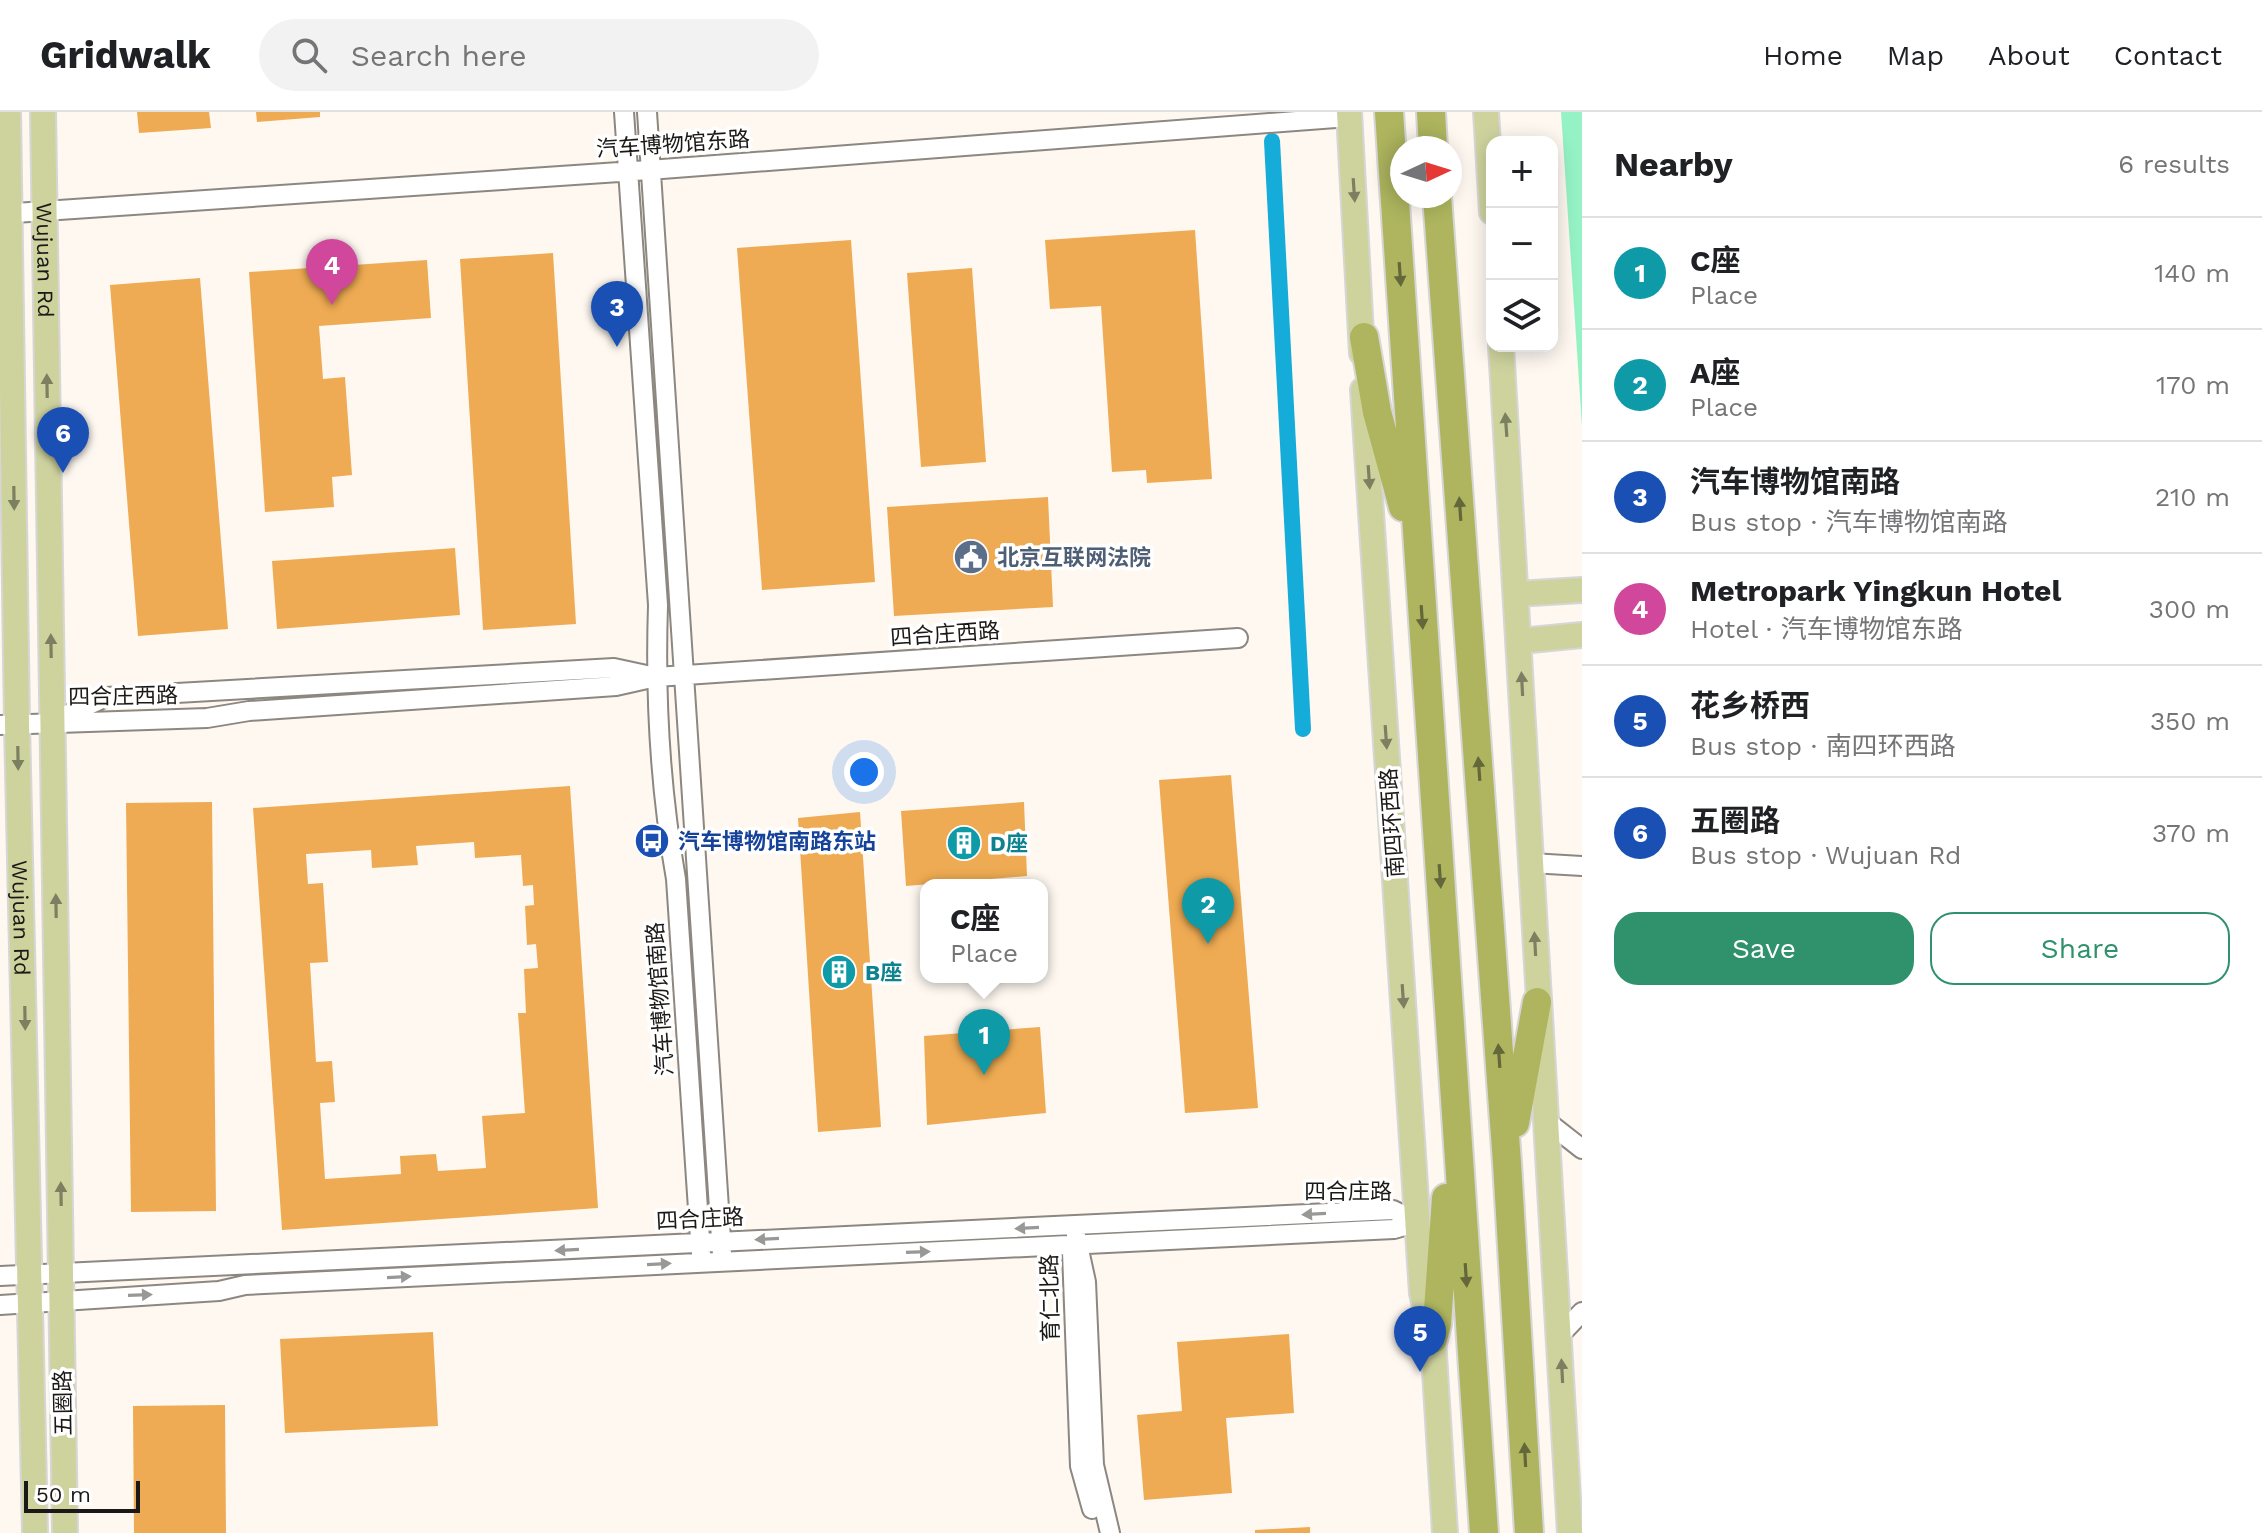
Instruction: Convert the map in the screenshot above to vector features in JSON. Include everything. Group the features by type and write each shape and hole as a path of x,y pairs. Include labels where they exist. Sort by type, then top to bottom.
{"highway":[{"name":"南四环西路","path":"1389,112 1484,1533"},
{"path":"1431,112 1432,136"},
{"path":"1438,208 1507,1163 1529,1533"},
{"path":"1364,337 1377,412 1419,566"},
{"path":"1507,1163 1537,1002"},
{"path":"1433,1339 1437,1324 1453,1082"}],"main road":[{"name":"Wujuan Rd","path":"8,112 5,214 8,724 32,1302 35,1533"},
{"name":"Wujuan Rd","path":"43,112 62,1272"},
{"path":"1486,112 1492,208"},
{"name":"南四环西路","path":"1349,114 1364,337 1361,363 1422,1293 1433,1339 1445,1533"},
{"path":"1501,352 1570,1533"},
{"path":"1517,594 1582,590"},
{"path":"1520,641 1582,635"},
{"name":"五圈路","path":"62,1272 65,1533"}],"street":[{"name":"汽车博物馆南路","path":"624,112 658,605 656,677 668,834 676,879 701,1252"},
{"name":"汽车博物馆南路","path":"647,112 721,1251"},
{"name":"汽车博物馆东路","path":"5,214 627,172 1349,114"},
{"name":"四合庄西路","path":"53,721 106,723 207,718 249,711 616,686 656,677 1238,638"},
{"name":"四合庄西路","path":"53,721 106,697 614,668 656,677"},
{"path":"8,724 53,721"},
{"path":"1531,863 1582,866"},
{"path":"1545,1120 1582,1149"},
{"name":"四合庄路","path":"0,1276 701,1252 1073,1226 1393,1210 1418,1222"},
{"name":"四合庄路","path":"721,1251 1075,1245 1394,1229 1418,1222"},
{"name":"育仁北路","path":"1073,1226 1080,1466 1100,1533"},
{"name":"育仁北路","path":"1075,1245 1086,1282 1094,1465 1110,1533"},
{"name":"四合庄路","path":"0,1305 219,1291 245,1285 701,1252"},
{"path":"1560,1335 1582,1312"}],"green space":[{"path":"1561,112 1582,112 1582,426"}],"building":[{"path":"137,112 209,112 211,128 139,133"},
{"path":"256,112 320,112 320,117 257,122"},
{"path":"1195,230 1212,479 1147,483 1146,470 1112,472 1101,306 1050,309 1045,240"},
{"path":"851,240 875,582 762,590 737,248"},
{"path":"553,253 576,624 483,630 460,259"},
{"path":"427,260 431,318 319,326 323,379 345,377 352,475 332,477 334,507 265,512 249,272"},
{"path":"972,268 986,462 921,467 907,273"},
{"path":"200,278 228,629 138,636 110,285"},
{"name":"北京互联网法院","path":"1048,497 1053,607 894,616 887,507"},
{"path":"455,548 460,615 277,629 272,561"},
{"path":"1231,775 1258,1108 1185,1113 1159,780"},
{"path":"570,786 598,1208 282,1230 253,808","holes":["474,842 475,858 521,855 523,886 533,885 534,905 525,906 527,945 536,944 538,968 524,969 526,1013 518,1013 525,1113 482,1116 486,1168 438,1171 436,1154 400,1156 401,1174 325,1179 320,1103 335,1102 332,1061 316,1062 310,963 328,962 323,883 308,884 306,854 371,850 372,868 418,865 416,846"]},
{"path":"212,802 216,1211 131,1212 126,803"},
{"name":"D座","path":"1024,802 1027,876 920,879 920,885 906,886 901,811"},
{"name":"B座","path":"860,812 881,1127 818,1132 798,818"},
{"path":"1040,1027 1046,1113 927,1125 924,1036"},
{"path":"433,1332 438,1426 285,1433 280,1339"},
{"path":"1289,1334 1294,1413 1226,1418 1232,1493 1144,1500 1137,1415 1182,1411 1177,1342"},
{"path":"225,1405 226,1533 134,1533 133,1406"},
{"path":"1310,1527 1310,1533 1255,1533 1255,1530"}],"waterway":[{"path":"1272,141 1303,729"}],"place":[{"name":"Metropark Yingkun Hotel","path":"332,305"},
{"name":"汽车博物馆南路","path":"617,347"},
{"name":"五圈路","path":"63,473"},
{"name":"北京互联网法院","path":"971,557"},
{"name":"汽车博物馆南路东站","path":"652,841"},
{"name":"D座","path":"964,843"},
{"name":"A座","path":"1208,944"},
{"name":"B座","path":"839,972"},
{"name":"C座","path":"984,1075"},
{"name":"花乡桥西","path":"1420,1372"}]}
